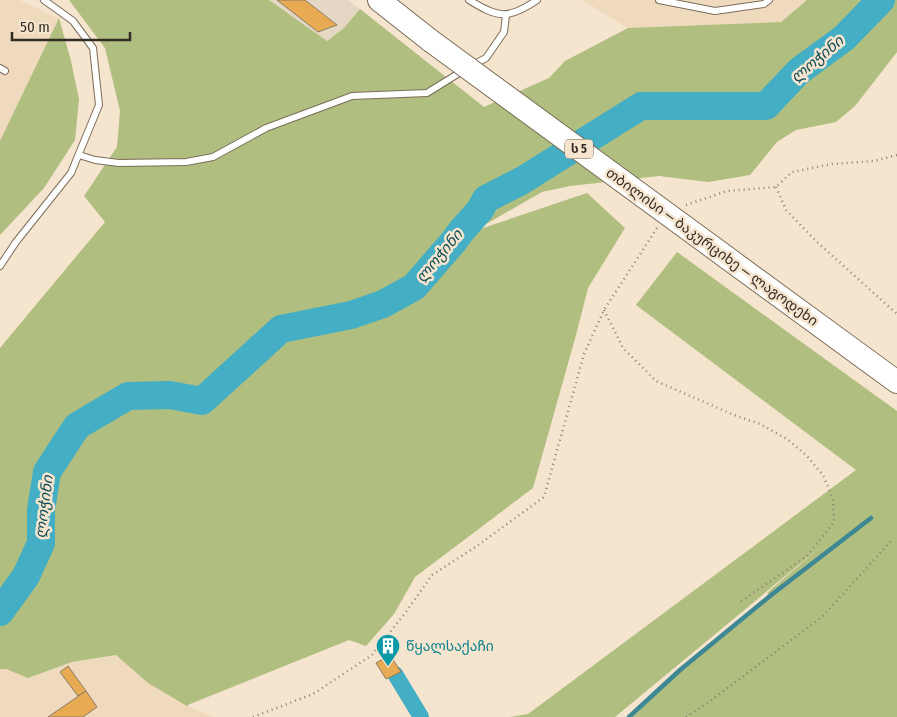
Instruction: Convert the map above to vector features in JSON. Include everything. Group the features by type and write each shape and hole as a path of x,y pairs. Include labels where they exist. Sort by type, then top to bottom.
{"highway":[{"name":"თბილისი — ბაკურციხე — ლაგოდეხი","path":"379,0 431,41 897,382"}],"lane":[{"path":"0,266 16,242 71,173 99,104 93,48 73,21 44,0"},
{"path":"468,0 486,10 506,15 524,9 537,0"},
{"path":"659,0 715,11 764,4 769,0"},
{"path":"79,155 95,160 119,163 186,162 213,157 266,128 352,96 427,93 486,58 504,32 506,15"}],"path":[{"path":"681,207 727,191 776,187 792,172 832,164 874,161 897,155"},
{"path":"776,187 786,210 816,241 897,314"},
{"path":"253,717 313,694 372,655 432,575 474,548 544,497 584,354 604,310 656,229 662,223"},
{"path":"604,310 623,348 656,381 734,415 760,424 787,438 806,455 823,475 833,499 834,522 807,556 740,602"},
{"path":"686,717 709,702 822,617 892,540"}],"shaded area":[{"path":"0,0 19,0 59,18 0,141"},
{"path":"269,0 348,0 360,9 344,28 327,41"},
{"path":"582,0 807,0 781,22 628,28"},
{"path":"116,655 148,683 194,709 214,717 0,717 0,669 6,669 28,678 72,662"}],"green space":[{"path":"69,0 269,0 327,41 344,28 360,9 484,107 549,78 565,61 628,28 781,22 807,0 897,0 897,52 855,106 836,122 796,130 777,142 750,175 708,182 659,176 570,186 542,192 474,231 587,193 625,228 588,288 533,488 415,577 394,614 366,646 349,640 187,706 148,683 116,655 72,662 28,678 6,669 0,669 0,348 105,222 84,196 117,147 120,111 105,48"},
{"path":"59,18 79,99 75,140 44,188 0,235 0,141"},
{"path":"677,252 897,411 897,717 629,717 680,670 770,596 767,593 824,544 615,717 510,717 528,714 856,470 636,305"}],"building":[{"path":"277,0 305,0 337,25 318,32"},
{"name":"წყალსაქაჩი","path":"390,655 401,672 386,679 376,663"},
{"path":"68,666 86,691 78,696 60,672"},
{"path":"86,691 97,707 83,717 48,717"}],"waterway":[{"name":"ლოჭინი","path":"0,612 26,576 41,543 41,510 47,472 77,426 128,396 170,395 202,401 281,329 351,315 383,304 414,287 480,210 486,199 523,180 641,106 766,106 799,71 844,38 881,0"},
{"path":"629,717 680,670 770,596 871,518"},
{"path":"395,674 421,717"}],"place":[{"name":"წყალსაქაჩი","path":"388,667"}]}
